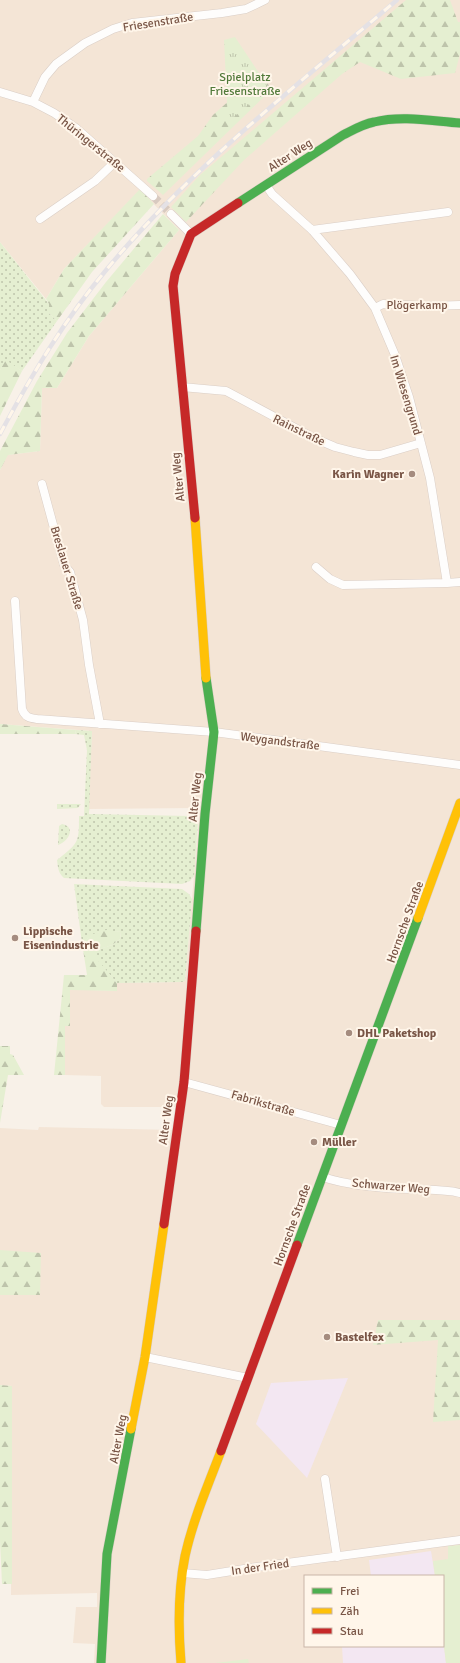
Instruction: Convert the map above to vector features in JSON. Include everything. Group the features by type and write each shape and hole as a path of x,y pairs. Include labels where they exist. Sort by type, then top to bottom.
{"street":[{"name":"Friesenstraße","path":"33,102 45,77 56,64 85,43 113,29 132,23 246,9 265,0"},
{"name":"Thüringerstraße","path":"0,92 33,102 54,113 76,128 153,196"},
{"name":"Alter Weg","path":"101,1663 107,1554 145,1357 184,1082 205,814 214,732 206,677 197,539 173,286 174,274 191,234 343,135 364,124 382,120 460,123"},
{"path":"40,219 95,181 115,162"},
{"name":"Im Wiesengrund","path":"266,185 272,194 312,230 350,274 375,308 402,376 421,443 430,478 447,583"},
{"path":"312,230 448,212"},
{"path":"171,214 191,234"},
{"name":"Plögerkamp","path":"375,308 383,304 431,306 460,305"},
{"name":"Rainstraße","path":"182,387 226,391 314,438 335,447 354,452 368,455 380,454 421,443"},
{"name":"Breslauer Straße","path":"42,484 64,565 70,572 83,620 89,665 100,724"},
{"path":"316,567 330,579 343,585 460,582"},
{"name":"Weygandstraße","path":"15,601 22,708 24,714 28,717 37,719 214,732 460,765"},
{"name":"Hornsche Straße","path":"181,1663 179,1606 182,1574 189,1542 199,1511 341,1125 393,990 460,803"},
{"name":"Fabrikstraße","path":"184,1082 341,1125"},
{"name":"Schwarzer Weg","path":"323,1177 340,1182 404,1189 450,1190 460,1193"},
{"path":"145,1357 248,1378"},
{"path":"325,1479 337,1557"},
{"name":"In der Fried","path":"182,1574 207,1574 460,1540"}],"shaded area":[{"path":"0,0 460,0 460,1663 94,1663 95,1644 73,1643 76,1607 97,1607 97,1593 11,1595 12,1386 0,1385 0,1128 38,1130 39,1127 173,1130 176,1107 104,1107 101,1104 101,1076 65,1075 65,989 117,991 117,983 185,981 200,805 195,808 88,809 92,731 0,724 0,470 7,455 40,451 42,388 57,388 89,336 179,230 140,190 64,269 46,299 0,242"},
{"path":"348,1378 307,1478 256,1424 271,1383"},
{"path":"431,1551 435,1575 371,1575 369,1560"},
{"path":"444,1646 446,1663 343,1663 342,1647"}],"green space":[{"path":"406,0 450,0 458,22 460,22 460,54 455,73 401,79 360,62 342,74 244,160 186,222 171,207 200,175"},
{"name":"Spielplatz Friesenstraße","path":"235,37 269,88 228,122 224,40"},
{"path":"267,83 272,89 163,195 147,181 147,179 198,136 213,115 231,99 240,106"},
{"path":"140,189 154,204 92,272 57,321 49,313 49,304 46,299 64,269"},
{"path":"163,214 179,230 89,336 57,388 42,388 40,451 8,455 0,470 0,451 37,381 67,333 106,282"},
{"path":"0,242 49,304 49,313 57,321 22,371 6,361 0,370"},
{"path":"6,360 22,371 0,416 0,370"},
{"path":"0,724 76,730 75,734 0,734"},
{"path":"76,730 92,731 89,814 189,816 198,822 194,876 190,881 182,884 64,878 62,876 57,860 74,845 78,837 79,816 84,816 87,750 84,735 75,734"},
{"path":"57,804 81,804 78,808 57,809"},
{"path":"62,824 67,826 70,831 68,838 58,845 59,826"},
{"path":"74,884 182,889 189,894 192,899 185,981 117,983 95,958 93,951 112,945 120,939 121,932 100,932 91,936 82,943"},
{"path":"106,930 121,932 120,939 112,945 94,951 96,958 117,983 117,991 70,990 70,1026 65,1026 65,1075 54,1075 64,975 87,975 82,943 93,934"},
{"path":"0,1046 10,1046 10,1054 13,1055 24,1075 8,1075 0,1123"},
{"path":"0,1250 41,1253 40,1295 0,1295"},
{"path":"378,1320 460,1320 460,1420 433,1422 438,1340 373,1345"},
{"path":"0,1385 12,1386 12,1584 2,1584 0,1541"},
{"path":"460,1545 460,1663 446,1663 444,1646 444,1575 435,1575 433,1561 448,1559 448,1546"},
{"path":"248,1659 249,1663 215,1663"}],"tunnel":[{"path":"153,196 171,214"}],"railway":[{"path":"0,434 36,370 62,328 91,288 139,232 174,196 246,128 397,0"}],"traffic: fast":[{"path":"238,203 343,135 366,124 395,119 460,123"},
{"path":"196,931 205,814 214,732 206,678"},
{"path":"297,1245 418,918"},
{"path":"101,1663 107,1554 131,1429"}],"traffic: slow":[{"path":"195,518 206,678"},
{"path":"418,918 460,803"},
{"path":"131,1429 145,1357 164,1224"},
{"path":"181,1663 179,1609 185,1556 196,1516 221,1451"}],"traffic: jam":[{"path":"195,518 173,286 175,274 191,234 238,203"},
{"path":"164,1224 184,1082 196,931"},
{"path":"221,1451 297,1245"}],"place":[{"name":"Karin Wagner","path":"412,474"},
{"name":"Lippische Eisenindustrie","path":"15,938"},
{"name":"DHL Paketshop","path":"349,1033"},
{"name":"Müller","path":"314,1142"},
{"name":"Bastelfex","path":"327,1337"}]}
